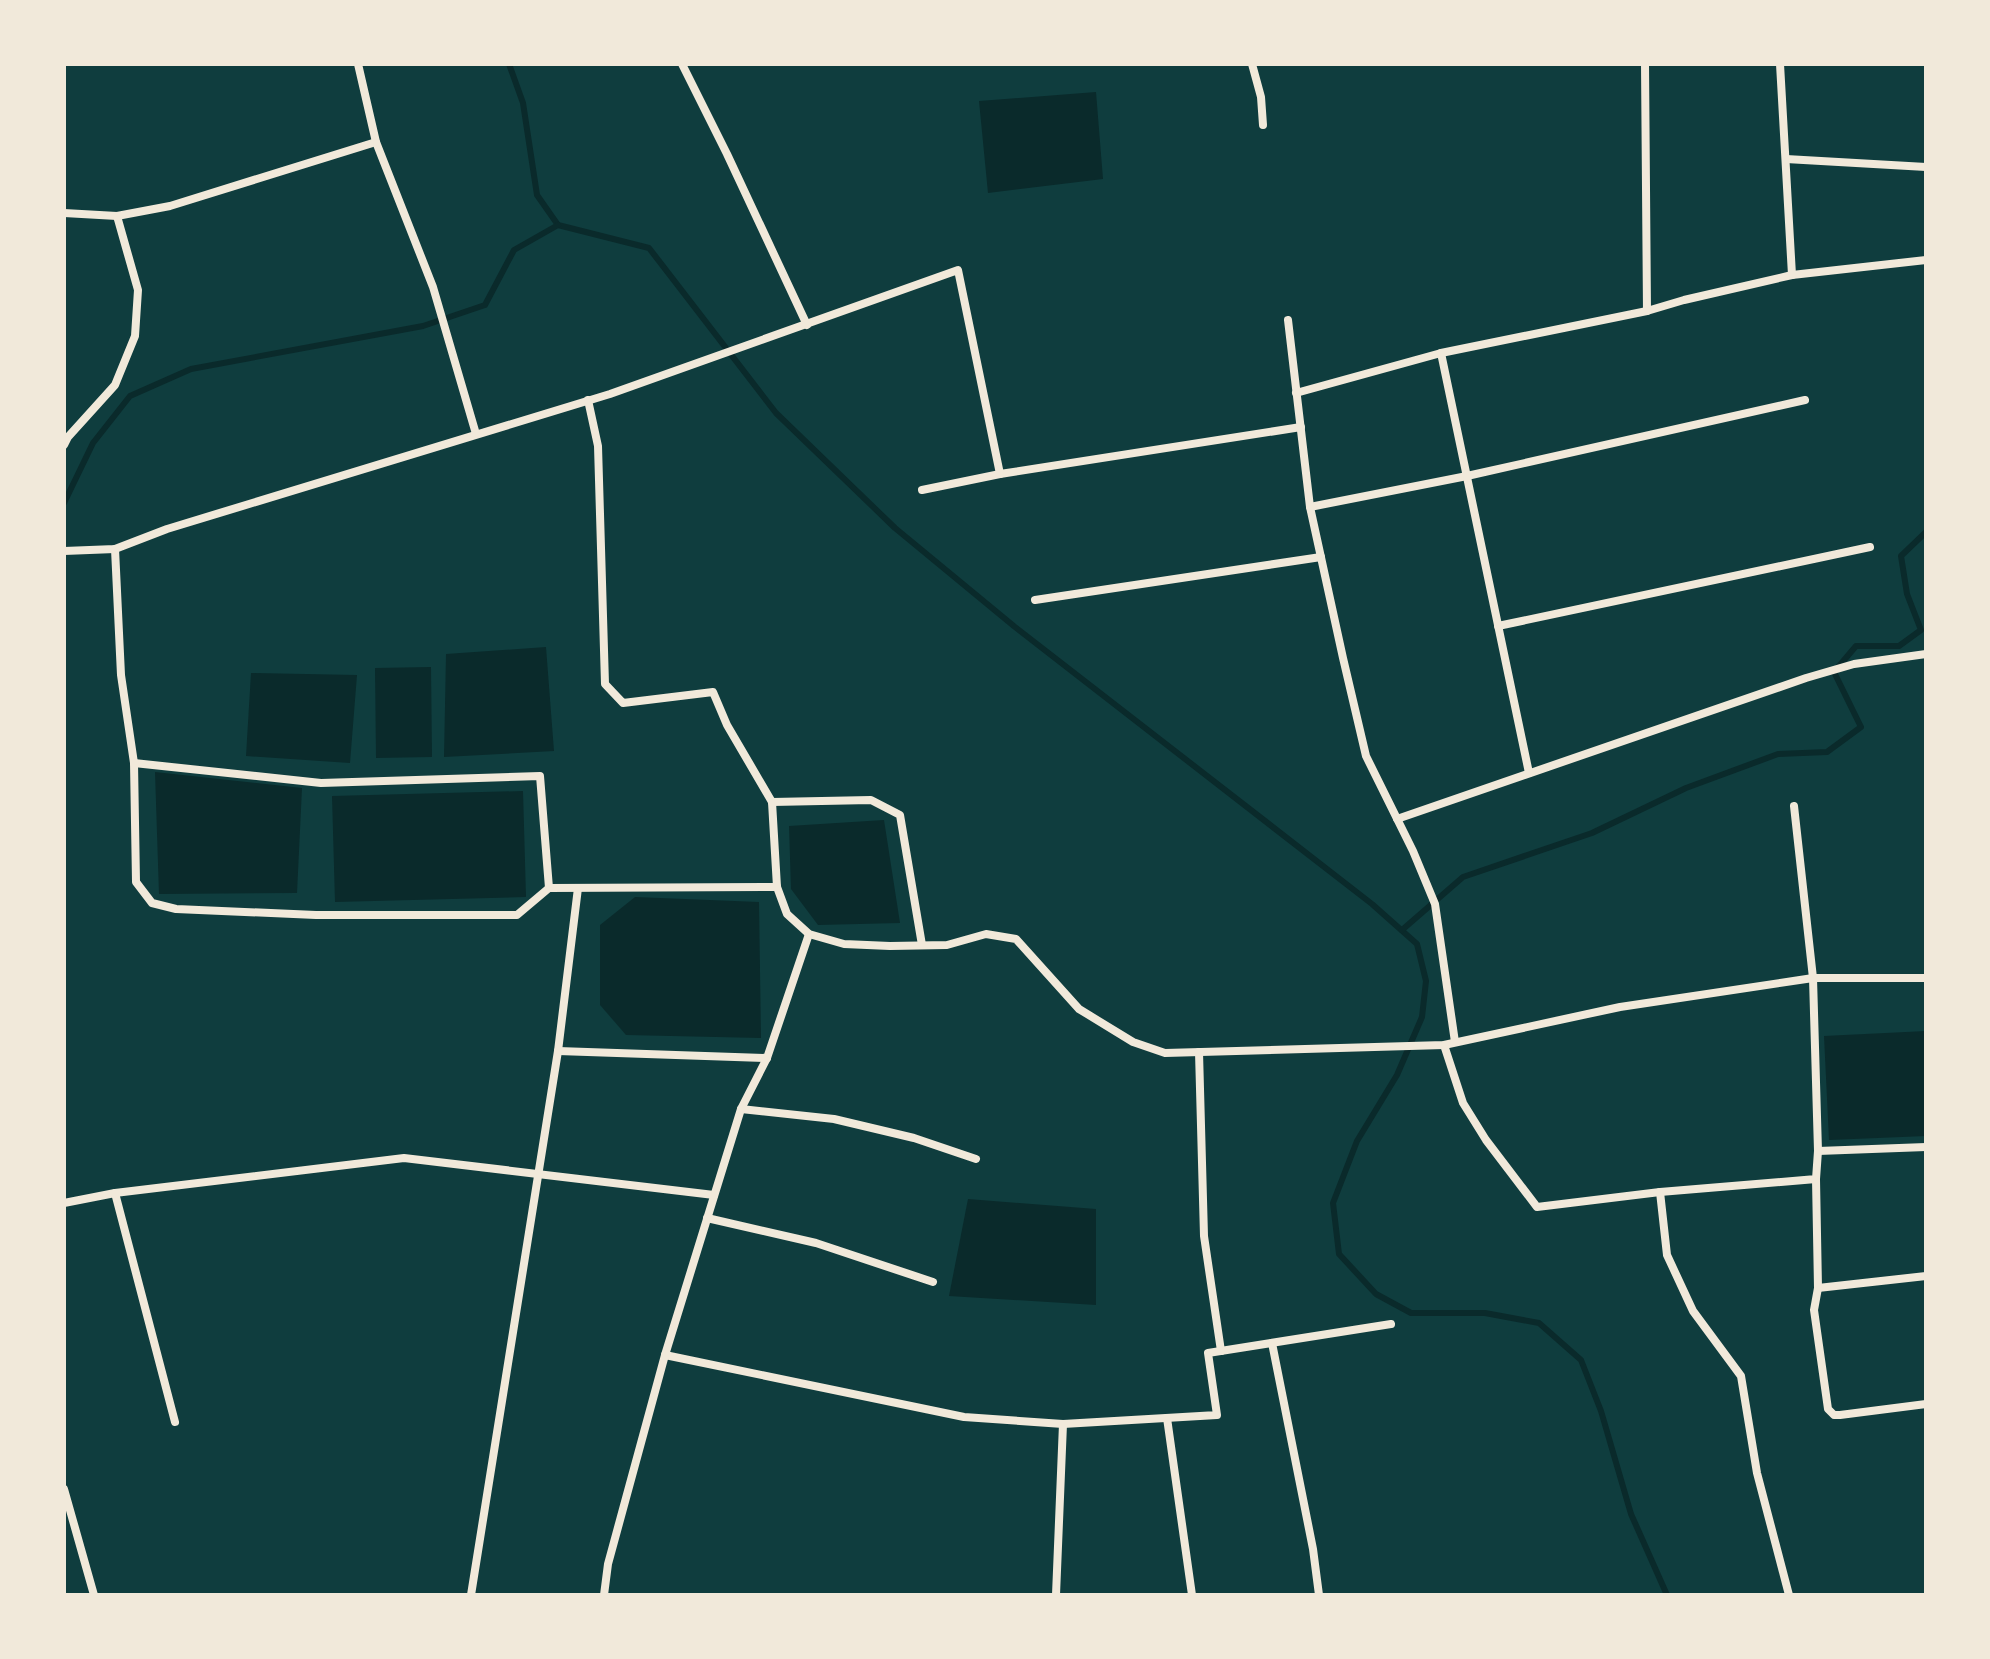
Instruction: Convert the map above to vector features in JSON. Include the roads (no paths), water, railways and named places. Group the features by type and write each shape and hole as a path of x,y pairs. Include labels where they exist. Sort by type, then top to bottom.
{"street":[{"path":"358,64 376,142 433,287 476,434"},
{"path":"682,64 807,325"},
{"path":"1252,64 1261,97 1263,125"},
{"path":"1645,64 1647,311"},
{"path":"1780,64 1792,275"},
{"path":"64,213 117,216 170,206 376,142"},
{"path":"1786,159 1926,167"},
{"path":"64,445 115,385 135,336 138,290 117,216"},
{"path":"1296,393 1441,353 1647,311 1792,275 1926,260"},
{"path":"64,551 115,549 167,529 588,400 958,270 1000,474"},
{"path":"1288,320 1310,507 1366,756 1435,904 1455,1042"},
{"path":"1441,353 1529,773"},
{"path":"588,400 598,446 605,684 623,703 713,692 727,725 772,802 777,887 787,914 809,934 844,944 947,945 986,934 1016,939 1079,1009 1133,1042 1165,1053 1444,1045 1620,1007 1813,978 1926,978"},
{"path":"1310,507 1467,476 1805,400"},
{"path":"922,490 1000,474 1301,427"},
{"path":"1498,626 1870,547"},
{"path":"115,549 121,675 134,763 136,882 152,903 176,909 316,915 517,915 549,888 777,887"},
{"path":"1035,600 1321,557"},
{"path":"1397,819 1806,678 1854,664 1926,654"},
{"path":"134,763 321,783 540,776 549,888"},
{"path":"772,802 871,800 900,815 922,945"},
{"path":"1794,806 1813,978 1818,1151 1818,1288 1814,1310 1830,1413 1840,1415 1926,1404"},
{"path":"471,1595 558,1051 578,888"},
{"path":"604,1595 608,1564 665,1355 714,1195 741,1109 767,1058 809,934"},
{"path":"1444,1045 1463,1103 1486,1140 1537,1207 1660,1192 1816,1179"},
{"path":"558,1051 767,1058"},
{"path":"1199,1052 1204,1236 1221,1351"},
{"path":"741,1109 834,1119 914,1138 976,1159"},
{"path":"1818,1151 1926,1147"},
{"path":"64,1203 115,1193 404,1158 714,1195"},
{"path":"1660,1192 1667,1255 1693,1311 1741,1376 1757,1473 1789,1595"},
{"path":"115,1193 175,1422"},
{"path":"707,1218 816,1243 933,1282"},
{"path":"1818,1288 1926,1276"},
{"path":"665,1355 964,1417 1063,1424 1217,1415 1208,1353 1391,1324"},
{"path":"1272,1343 1313,1549 1319,1595"},
{"path":"1167,1418 1192,1595"},
{"path":"1056,1595 1063,1424"},
{"path":"64,1489 94,1595"}],"water":[{"path":"1096,92 1103,179 988,193 979,101"},
{"path":"546,647 554,751 444,757 446,654"},
{"path":"431,667 432,757 376,758 375,668"},
{"path":"251,673 357,675 350,763 246,756"},
{"path":"155,772 302,788 297,893 159,894"},
{"path":"523,791 526,897 335,902 332,796"},
{"path":"884,820 900,923 818,925 791,889 789,826"},
{"path":"635,897 759,902 761,1038 626,1035 600,1005 600,925"},
{"path":"1926,1031 1926,1136 1829,1140 1824,1036"},
{"path":"968,1199 1096,1209 1096,1305 949,1296"}],"waterway":[{"path":"509,64 523,103 537,195 558,225 649,248 776,413 895,528 1015,627 1372,904 1417,944 1426,981 1422,1017 1397,1075 1357,1141 1333,1203 1339,1254 1376,1294 1411,1313 1485,1313 1539,1323 1581,1360 1601,1411 1631,1514 1667,1595"},
{"path":"64,503 93,443 130,396 191,369 423,326 485,305 514,250 558,225"},
{"path":"1402,930 1463,877 1592,833 1686,788 1778,754 1827,752 1861,727 1834,672 1856,646 1899,646 1921,630 1907,594 1901,556 1926,532"}]}
